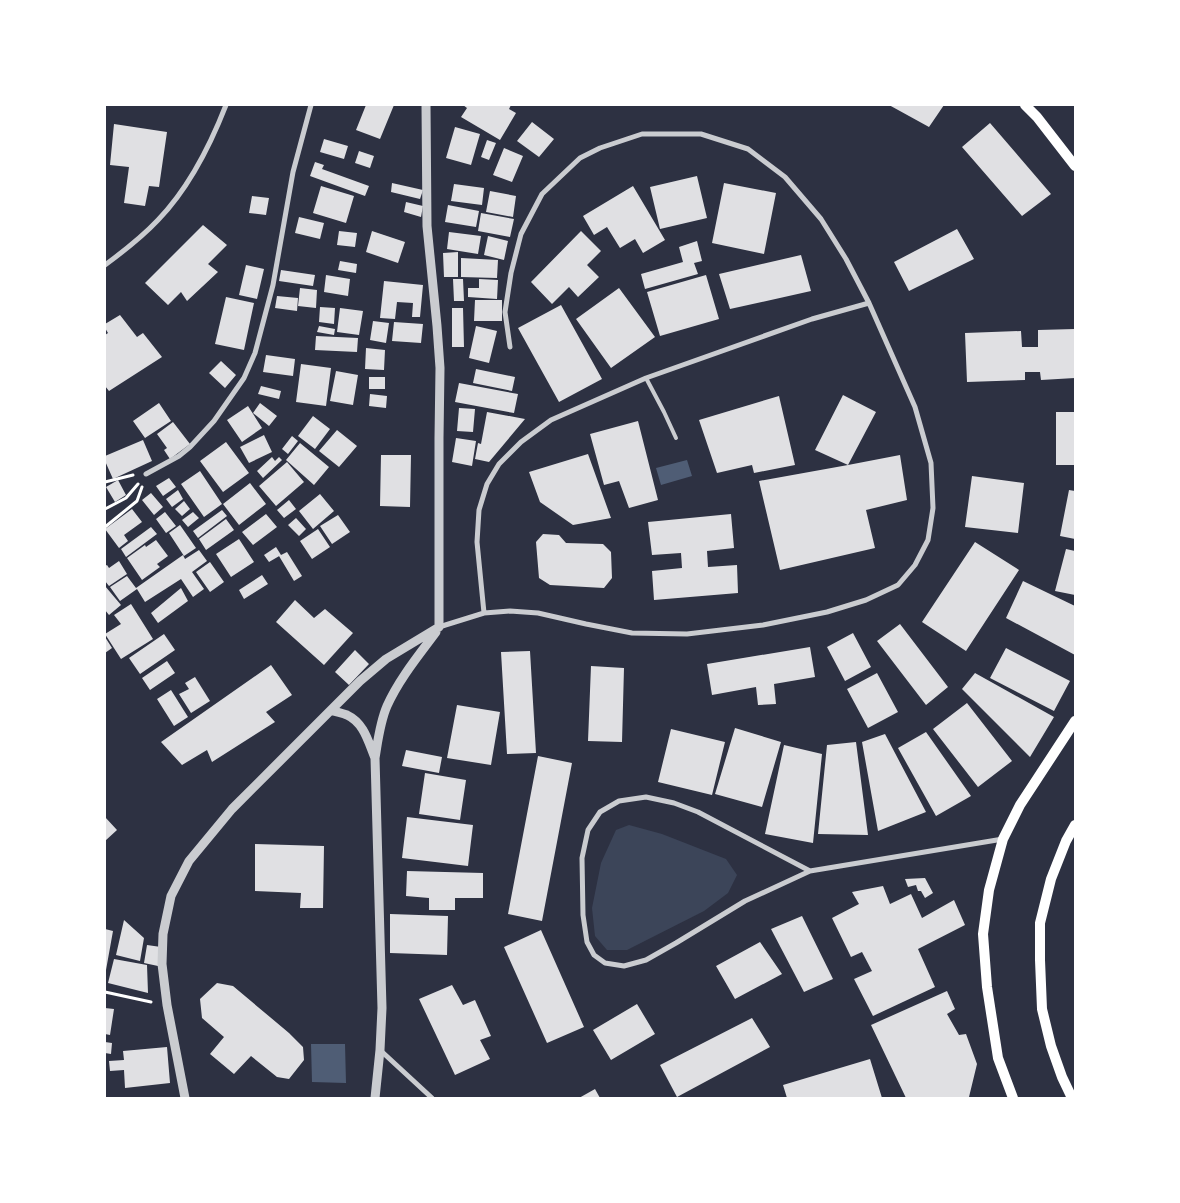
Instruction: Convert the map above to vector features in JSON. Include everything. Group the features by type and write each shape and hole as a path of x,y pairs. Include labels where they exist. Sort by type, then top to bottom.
{"main road":[{"path":"1025,105 1038,117 1075,166"},
{"path":"1013,1098 998,1058 987,987 983,934 989,890 1003,839 1020,805 1075,721"},
{"path":"1072,1098 1050,1046 1042,1009 1040,923 1051,879 1066,841 1075,825"}],"street":[{"path":"105,265 130,247 158,220 184,189 215,134 226,105"},
{"path":"146,474 179,456 190,447 214,421 244,378 255,353 273,285 293,172 312,105"},
{"path":"375,1098 382,1008 375,758 380,726 387,706 398,685 439,628 438,438 440,368 427,226 426,105"},
{"path":"185,1098 167,1005 162,964 163,934 171,896 189,861 232,808 360,681 386,659 439,628 484,613 510,611 538,613 632,633 687,634 763,624 827,612 866,600 898,585 915,565 928,540 933,508 931,463 915,407 869,303 846,259 821,219 785,177 748,149 702,134 642,134 600,148 580,158 542,194 522,234 511,273 505,312 510,347"},
{"path":"484,613 477,542 479,510 487,484 499,464 521,442 551,420 646,378 812,319 869,303"},
{"path":"332,710 346,714 359,723 375,758"},
{"path":"810,871 698,812 674,803 646,797 619,801 600,812 588,830 582,858 583,916 587,942 594,955 605,963 624,966 646,960 745,901 810,871 1003,839"},
{"path":"380,1050 432,1098"}],"lane":[{"path":"646,378 676,438"}],"path":[{"path":"105,482 129,475 146,474"},
{"path":"105,509 126,498 146,474"},
{"path":"105,527 137,501 146,474"},
{"path":"105,992 167,1005"}],"shaded area":[{"path":"687,460 692,476 661,485 656,468"},
{"path":"629,825 662,834 726,859 737,875 728,893 704,911 627,950 607,950 595,936 592,908 601,863 616,830"},
{"path":"311,1044 345,1044 346,1083 312,1082"}],"building":[{"path":"366,105 394,105 380,139 356,130"},
{"path":"463,105 511,105 509,109 516,113 500,140 461,117 467,108"},
{"path":"889,105 944,105 929,127"},
{"path":"532,122 554,139 539,157 517,141"},
{"path":"990,123 1051,194 1022,216 962,147"},
{"path":"114,124 167,132 159,187 149,186 145,206 124,203 129,167 110,165"},
{"path":"455,127 480,134 471,165 446,158"},
{"path":"324,139 348,146 344,159 320,152"},
{"path":"487,140 496,143 489,160 481,157"},
{"path":"504,148 523,156 512,182 493,175"},
{"path":"359,151 374,156 370,168 355,163"},
{"path":"315,162 324,165 322,169 369,186 365,196 310,176"},
{"path":"697,176 707,218 660,229 650,187"},
{"path":"392,183 423,190 420,199 391,192"},
{"path":"724,183 776,193 764,254 712,243"},
{"path":"454,184 484,188 482,205 451,201"},
{"path":"321,186 354,196 346,223 313,213"},
{"path":"633,186 665,240 643,253 635,239 620,248 607,227 594,235 583,216"},
{"path":"490,191 516,196 513,217 486,212"},
{"path":"252,196 269,198 266,215 249,213"},
{"path":"406,202 423,206 421,217 404,212"},
{"path":"448,205 479,211 476,227 445,222"},
{"path":"481,213 514,219 510,237 478,231"},
{"path":"299,217 324,223 320,239 295,233"},
{"path":"203,225 227,245 208,264 218,272 187,301 181,292 168,305 145,283"},
{"path":"957,229 974,259 909,291 894,262"},
{"path":"339,231 357,233 355,247 337,245"},
{"path":"372,231 405,242 398,263 366,252"},
{"path":"581,231 601,251 587,265 599,277 578,297 569,287 552,304 531,282"},
{"path":"449,232 481,236 478,254 447,249"},
{"path":"488,236 508,241 504,260 484,255"},
{"path":"697,241 702,261 694,263 698,274 645,289 641,274 683,262 679,247"},
{"path":"458,252 458,277 444,277 443,253"},
{"path":"801,255 811,291 730,309 719,274"},
{"path":"461,258 498,260 497,278 461,277"},
{"path":"340,261 357,264 356,273 338,270"},
{"path":"246,265 264,269 257,299 239,295"},
{"path":"281,270 315,275 313,286 279,281"},
{"path":"326,275 350,279 348,296 324,292"},
{"path":"706,275 719,319 660,336 647,292"},
{"path":"453,279 463,279 464,301 454,301"},
{"path":"479,279 498,280 497,299 468,297 468,288 479,288"},
{"path":"384,281 423,285 420,317 412,317 413,303 397,302 395,319 380,318"},
{"path":"300,288 317,290 316,308 298,306"},
{"path":"619,288 655,337 611,368 576,319"},
{"path":"277,296 298,298 297,311 275,308"},
{"path":"226,297 254,303 244,350 215,344"},
{"path":"475,300 502,300 502,321 474,321"},
{"path":"561,305 602,379 559,402 518,328"},
{"path":"320,307 335,308 334,324 319,322"},
{"path":"340,308 363,311 359,335 337,332"},
{"path":"452,308 463,308 464,347 452,347"},
{"path":"120,315 137,337 143,333 162,357 109,391 105,386 105,335 108,333 105,324"},
{"path":"373,321 389,323 386,343 370,340"},
{"path":"394,322 423,324 421,343 392,341"},
{"path":"319,326 335,329 334,335 317,332"},
{"path":"476,326 497,331 489,363 469,358"},
{"path":"1075,329 1075,378 1041,380 1040,372 1025,372 1025,380 967,382 965,333 1021,331 1022,347 1038,347 1038,330"},
{"path":"316,336 358,338 357,352 315,350"},
{"path":"366,348 385,350 384,370 365,369"},
{"path":"266,355 295,359 293,376 263,372"},
{"path":"221,361 236,375 225,388 209,373"},
{"path":"301,364 331,368 326,406 296,402"},
{"path":"476,369 515,377 512,391 473,383"},
{"path":"336,371 358,375 353,405 330,401"},
{"path":"369,377 385,377 385,389 369,389"},
{"path":"459,383 518,394 514,413 455,402"},
{"path":"261,386 281,391 279,399 258,394"},
{"path":"370,394 387,396 386,408 369,406"},
{"path":"843,395 876,412 848,465 815,450"},
{"path":"779,396 795,465 754,473 752,465 717,473 699,420"},
{"path":"159,403 171,421 145,438 133,421"},
{"path":"260,403 277,416 269,426 253,413"},
{"path":"248,406 262,428 242,442 227,420"},
{"path":"459,408 475,409 473,432 457,431"},
{"path":"487,412 525,419 489,462 475,459 478,443 481,444"},
{"path":"1056,412 1075,412 1075,465 1056,465"},
{"path":"313,416 330,429 315,449 298,436"},
{"path":"638,421 658,500 629,508 619,481 604,485 590,434"},
{"path":"173,422 190,444 170,459 164,450 167,448 157,434"},
{"path":"337,430 357,446 339,467 319,451"},
{"path":"264,435 272,452 249,463 240,447"},
{"path":"292,436 298,441 288,454 282,449"},
{"path":"456,438 476,441 472,466 452,462"},
{"path":"143,440 152,461 113,479 105,461 105,456"},
{"path":"226,442 249,473 223,492 200,461"},
{"path":"300,443 329,467 314,485 286,460"},
{"path":"588,454 611,518 573,525 540,502 529,472"},
{"path":"381,455 411,455 410,507 380,506"},
{"path":"900,455 907,500 866,510 875,548 780,570 759,481"},
{"path":"272,457 275,461 279,457 282,460 263,478 257,471"},
{"path":"287,462 304,482 276,506 259,486"},
{"path":"200,471 222,504 204,517 181,484"},
{"path":"972,476 1024,483 1018,533 965,527"},
{"path":"169,478 176,487 163,496 156,486"},
{"path":"118,480 126,495 115,502 106,487"},
{"path":"250,483 266,504 239,525 223,504"},
{"path":"178,490 183,499 172,507 166,499"},
{"path":"1069,490 1075,491 1075,539 1060,536"},
{"path":"151,493 163,507 154,515 142,500"},
{"path":"320,494 334,511 313,529 299,511"},
{"path":"289,500 296,509 284,518 277,510"},
{"path":"184,501 190,509 182,516 175,509"},
{"path":"132,509 142,522 124,535 128,541 119,548 105,529"},
{"path":"222,510 227,516 198,538 193,531"},
{"path":"165,512 176,526 166,533 156,519"},
{"path":"193,512 199,518 188,527 182,520"},
{"path":"266,514 277,527 253,545 242,532"},
{"path":"731,514 734,548 707,551 708,567 737,565 738,593 654,600 652,571 682,568 681,553 652,555 648,522"},
{"path":"338,515 350,532 332,544 320,526"},
{"path":"296,518 306,529 299,536 288,525"},
{"path":"226,519 234,530 206,550 199,539"},
{"path":"180,525 196,548 184,556 169,533"},
{"path":"151,527 157,534 126,557 121,549"},
{"path":"318,529 330,547 312,559 300,541"},
{"path":"543,534 559,535 566,543 603,544 611,552 612,578 604,588 550,585 539,578 536,542"},
{"path":"239,539 254,562 231,577 216,554"},
{"path":"156,540 168,556 157,564 160,567 142,580 127,558 145,545 146,547"},
{"path":"975,542 1019,570 966,651 922,622"},
{"path":"276,547 281,555 269,562 264,555"},
{"path":"1066,549 1075,551 1075,595 1055,591"},
{"path":"199,550 207,561 192,572 204,589 193,597 181,579 145,602 137,589 120,601 110,587 127,576 136,588 183,555 185,559"},
{"path":"287,552 302,576 294,581 279,556"},
{"path":"119,561 127,574 109,586 105,581 105,566 107,565 109,568"},
{"path":"210,562 224,582 210,592 196,572"},
{"path":"262,575 268,584 244,599 239,590"},
{"path":"1023,581 1075,606 1075,655 1006,618"},
{"path":"105,586 121,605 109,615 105,610"},
{"path":"181,588 188,601 158,623 151,613"},
{"path":"295,600 314,618 325,609 353,633 324,665 276,622"},
{"path":"131,604 153,639 121,659 105,634 121,624 114,615"},
{"path":"900,624 948,687 926,705 877,641"},
{"path":"853,633 871,667 845,681 827,647"},
{"path":"164,634 175,650 140,674 129,658"},
{"path":"105,637 112,648 105,653"},
{"path":"810,647 815,677 774,684 776,704 758,705 756,687 712,695 707,664"},
{"path":"1006,648 1070,681 1054,711 990,678"},
{"path":"355,650 369,664 349,685 335,672"},
{"path":"530,651 536,753 507,754 501,652"},
{"path":"167,661 175,673 150,690 142,678"},
{"path":"271,665 292,695 266,712 275,722 212,762 207,750 182,765 161,742"},
{"path":"591,666 624,668 622,742 588,741"},
{"path":"877,673 898,712 868,728 847,689"},
{"path":"975,673 1054,717 1030,757 962,689"},
{"path":"195,677 210,701 191,713 179,694 189,689 185,683"},
{"path":"171,690 188,717 174,726 157,699"},
{"path":"967,703 1012,761 978,787 933,729"},
{"path":"457,705 500,712 491,765 447,758"},
{"path":"735,728 781,742 762,807 715,794"},
{"path":"671,729 725,742 712,795 658,782"},
{"path":"926,732 971,796 936,816 898,748"},
{"path":"885,734 926,812 878,831 862,742"},
{"path":"856,742 868,835 818,834 827,745"},
{"path":"784,745 822,754 813,843 765,834"},
{"path":"406,750 442,757 439,773 402,766"},
{"path":"538,756 572,763 542,921 508,914"},
{"path":"425,773 466,780 460,820 419,814"},
{"path":"105,817 117,830 105,841"},
{"path":"407,817 473,825 468,866 402,858"},
{"path":"255,844 324,846 323,908 300,908 301,893 255,891"},
{"path":"407,871 483,873 483,898 455,898 455,910 429,910 429,898 406,896"},
{"path":"925,878 933,893 925,898 921,891 918,891 916,885 908,887 905,879"},
{"path":"883,886 890,904 911,894 922,918 954,900 965,925 918,949 935,987 873,1016 854,979 872,971 862,952 851,957 832,918 859,904 852,892"},
{"path":"390,914 448,916 447,955 390,953"},
{"path":"802,916 833,979 804,992 771,929"},
{"path":"124,920 144,938 140,961 116,955"},
{"path":"105,929 113,931 106,970 105,970"},
{"path":"541,930 584,1027 547,1043 504,947"},
{"path":"760,942 782,974 735,999 716,966"},
{"path":"147,945 161,947 158,966 144,963"},
{"path":"114,959 147,965 148,993 108,983"},
{"path":"217,983 233,986 303,1047 304,1060 289,1079 277,1077 251,1056 234,1074 210,1054 224,1037 202,1018 200,999"},
{"path":"452,985 463,1005 475,1000 491,1036 480,1040 490,1059 455,1075 419,999"},
{"path":"947,991 955,1009 947,1014 959,1035 966,1034 977,1064 969,1097 906,1098 871,1025"},
{"path":"637,1004 655,1034 611,1060 593,1030"},
{"path":"105,1008 114,1009 110,1035 105,1034"},
{"path":"752,1018 770,1047 677,1097 660,1065"},
{"path":"105,1042 112,1043 111,1054 105,1053"},
{"path":"167,1047 170,1083 125,1088 124,1070 110,1071 109,1061 124,1060 123,1051"},
{"path":"870,1059 882,1098 787,1098 783,1085"},
{"path":"595,1089 600,1098 579,1098"}]}
